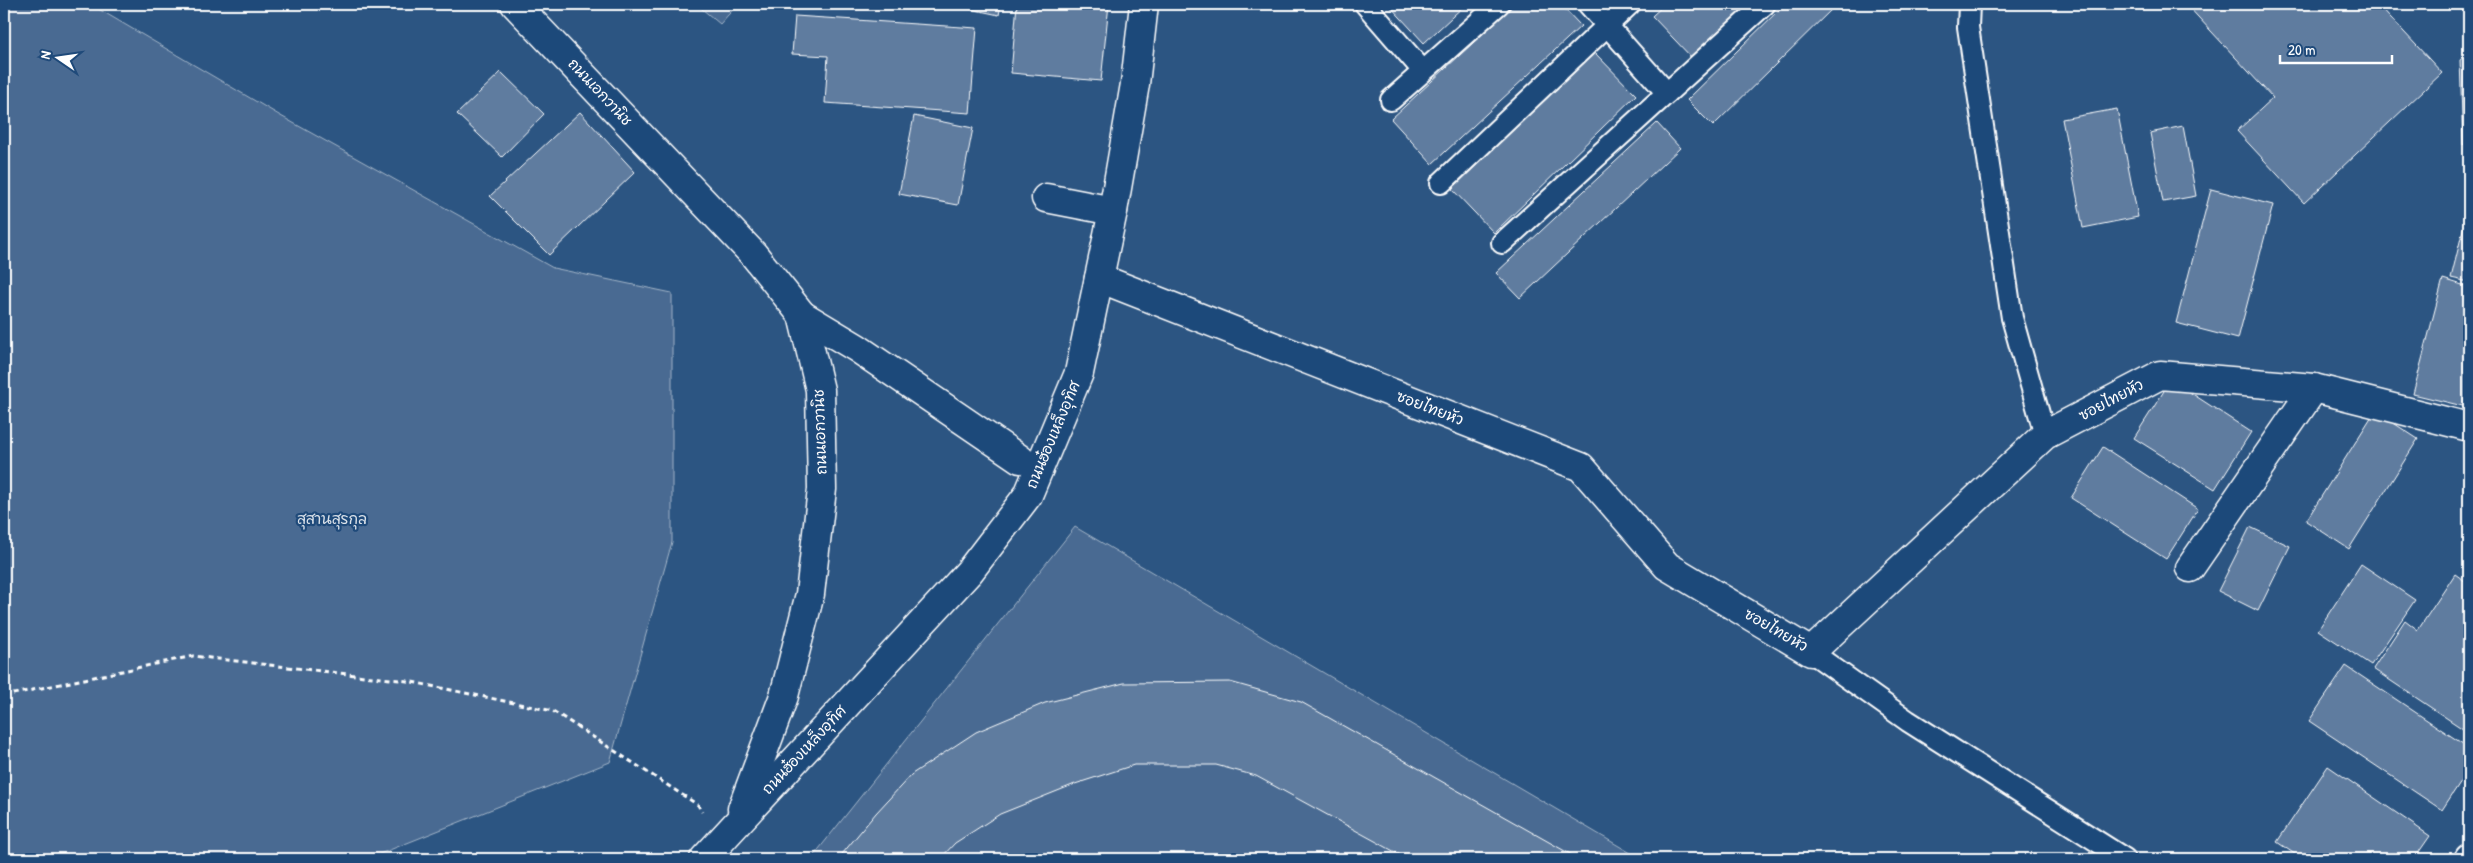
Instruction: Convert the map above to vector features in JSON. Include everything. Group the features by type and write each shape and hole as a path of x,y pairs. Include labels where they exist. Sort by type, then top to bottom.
{"street":[{"name":"ถนนเอกวานิช","path":"516,4 754,255 802,315 820,390 821,498 810,594 784,696 737,822 711,852"},
{"name":"ถนนฮ๋องเหล็งอุทิศ","path":"737,822 969,572 1028,495 1079,373 1113,211 1134,84 1144,4"},
{"path":"1046,198 1113,211"},
{"name":"ซอยไทยหัว","path":"1099,278 1581,467 1667,566 1811,652 2045,435 2160,374 2314,388 2469,428"},
{"path":"802,315 864,353 1020,459"},
{"path":"820,390 825,368 844,351 864,353"},
{"path":"2190,568 2314,388"},
{"path":"1020,459 1055,430"},
{"path":"1020,459 1020,505"},
{"path":"784,696 784,712 798,735 827,726"}],"lane":[{"path":"1365,4 1423,71"},
{"path":"1588,4 1667,93"},
{"path":"1441,183 1630,4"},
{"path":"1502,243 1765,4"},
{"path":"1969,4 1968,27 2012,318 2045,435"},
{"path":"1391,100 1491,6"},
{"path":"1811,652 1908,720 2125,859"}],"path":[{"path":"4,696 193,656 407,681 553,711 698,805 711,852"}],"green space":[{"name":"สุสานสุรกุล","path":"4,4 90,4 279,115 553,268 672,293 672,542 610,762 367,859 4,859"},
{"path":"696,4 738,4 720,24"},
{"path":"1075,527 1641,859 811,859"}],"building":[{"path":"947,4 1001,4 999,15"},
{"path":"1017,4 1109,4 1101,81 1011,73"},
{"path":"1388,4 1466,4 1424,43"},
{"path":"1515,4 1560,4 1581,26 1432,164 1391,119"},
{"path":"1665,4 1755,4 1695,61 1652,16"},
{"path":"1785,4 1837,4 1713,126 1687,100"},
{"path":"2186,4 2378,4 2442,73 2304,203 2237,131 2273,98"},
{"path":"795,16 977,28 970,113 825,103 828,56 792,54"},
{"path":"1593,51 1636,95 1494,233 1452,189"},
{"path":"2469,53 2469,140 2463,145 2460,60"},
{"path":"501,72 544,114 502,157 457,114"},
{"path":"2117,109 2138,217 2083,228 2062,119"},
{"path":"580,112 635,172 549,255 490,196"},
{"path":"914,116 973,128 958,205 899,194"},
{"path":"1657,123 1680,148 1520,298 1496,273"},
{"path":"2183,126 2196,196 2163,202 2150,133"},
{"path":"2211,189 2273,205 2238,339 2176,323"},
{"path":"2469,205 2469,282 2451,278"},
{"path":"2443,279 2469,287 2469,397 2467,407 2413,394"},
{"path":"2171,380 2251,432 2215,489 2134,438"},
{"path":"2375,411 2418,439 2349,549 2306,521"},
{"path":"2103,447 2198,509 2166,559 2071,498"},
{"path":"2250,527 2290,546 2258,611 2218,591"},
{"path":"2361,564 2415,600 2371,665 2318,630"},
{"path":"2455,574 2469,584 2469,733 2373,669 2405,620 2418,630"},
{"path":"2346,666 2469,748 2469,769 2442,810 2309,721"},
{"path":"1230,682 1301,702 1579,859 1408,859 1256,776 1216,765 1134,765 1075,784 1000,814 955,843 940,859 838,859 876,813 912,774 976,732 1045,703 1124,683"},
{"path":"2328,766 2430,836 2414,859 2302,859 2277,842"}]}
